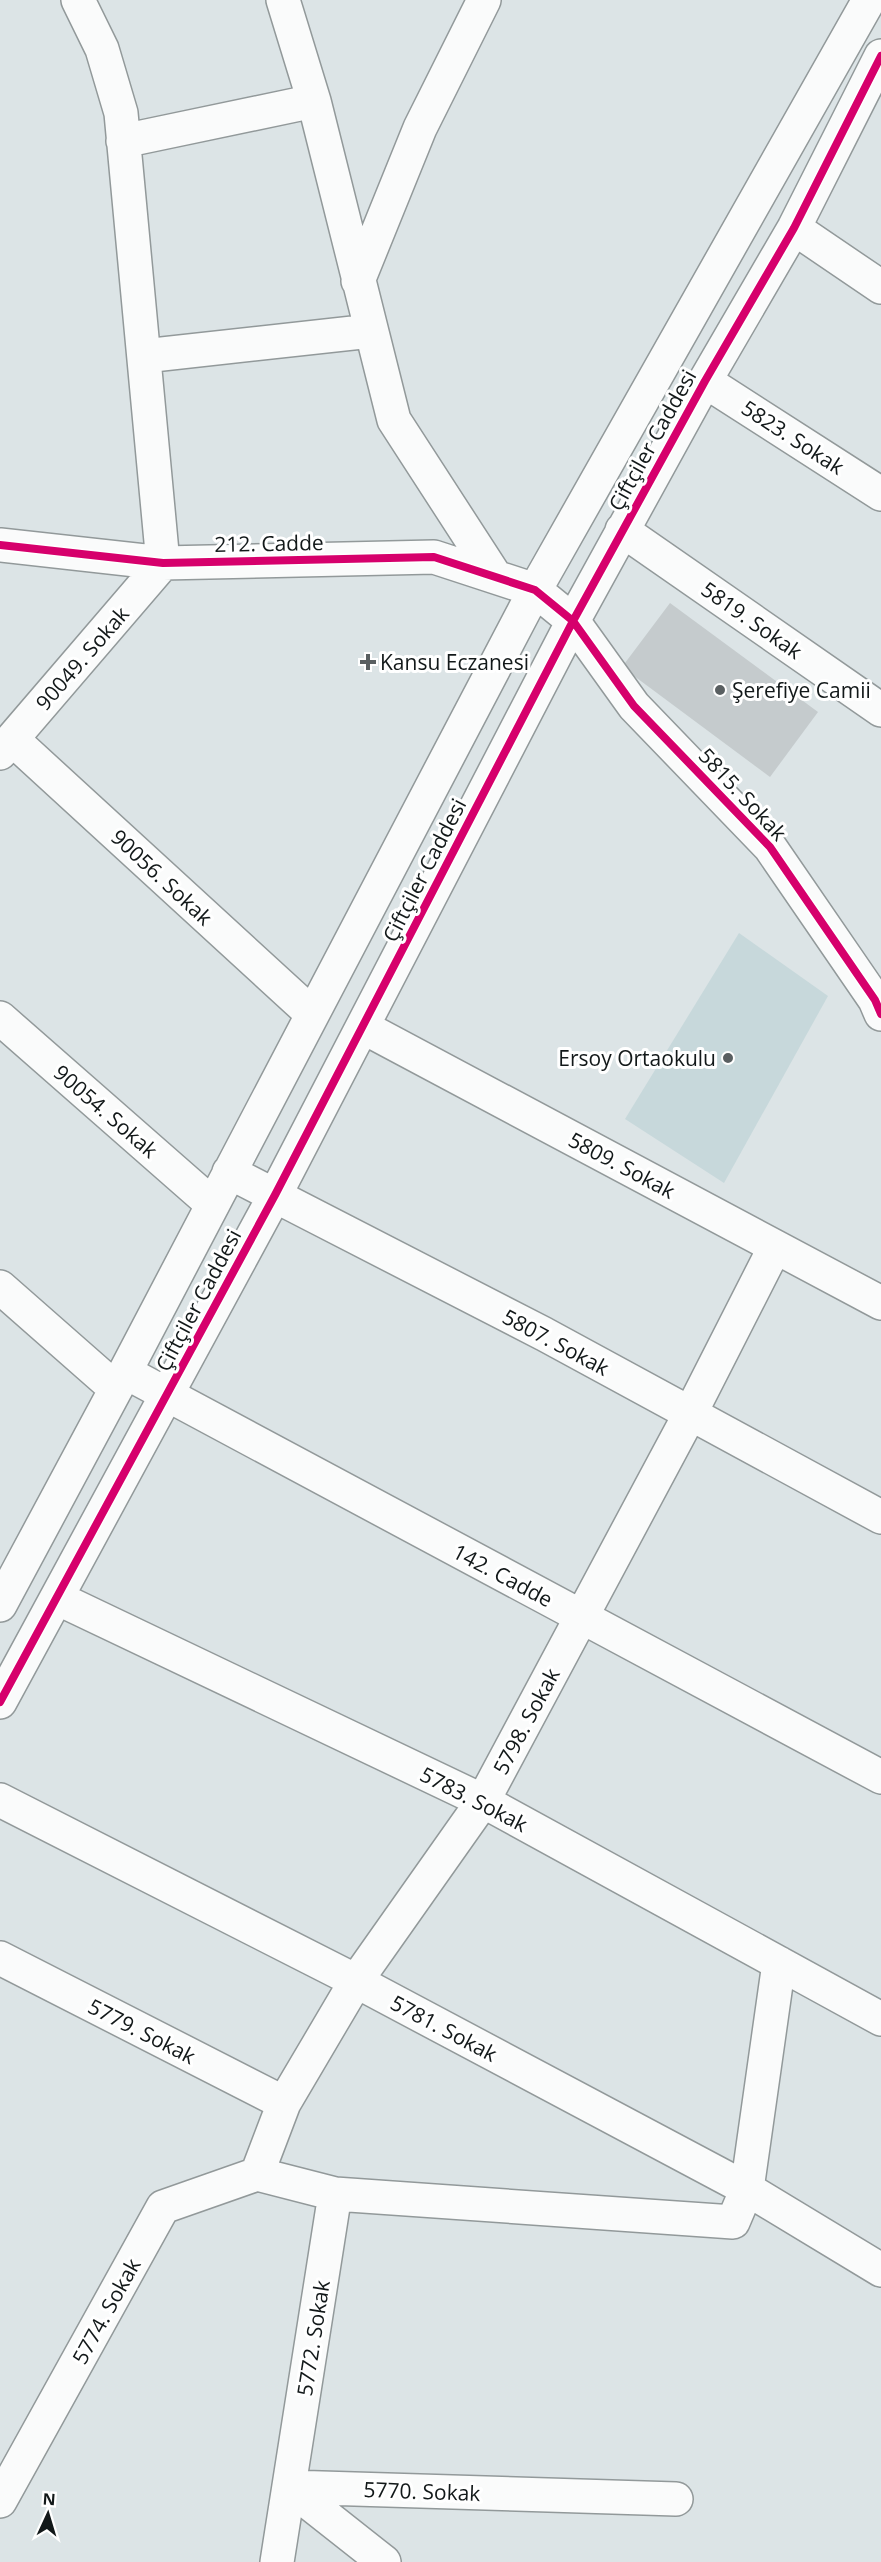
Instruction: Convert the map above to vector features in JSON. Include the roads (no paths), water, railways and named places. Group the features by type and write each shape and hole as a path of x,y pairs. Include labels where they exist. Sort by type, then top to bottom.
{"street":[{"path":"78,0 102,49 121,113 164,563"},
{"path":"283,0 314,101 394,420 495,576"},
{"path":"358,281 420,128 484,0"},
{"name":"Çiftçiler Caddesi","path":"1,1599 120,1380 535,590 869,0"},
{"name":"Çiftçiler Caddesi","path":"0,1702 274,1195 573,621 705,381 794,228 881,56"},
{"path":"123,141 314,101"},
{"path":"794,228 881,287"},
{"path":"144,356 371,331"},
{"name":"5823. Sokak","path":"705,381 881,494"},
{"name":"5819. Sokak","path":"622,530 881,710"},
{"name":"212. Cadde","path":"0,545 164,563 435,557 535,590"},
{"name":"90049. Sokak","path":"6,746 164,563"},
{"name":"5815. Sokak","path":"535,590 573,621 634,706 770,847 879,1003"},
{"name":"90056. Sokak","path":"6,746 312,1014"},
{"name":"90054. Sokak","path":"0,1018 212,1204"},
{"name":"5809. Sokak","path":"363,1027 881,1303"},
{"name":"5807. Sokak","path":"229,1172 544,1334 881,1517"},
{"name":"5798. Sokak","path":"257,2174 284,2103 356,1981 483,1801 690,1414 775,1247"},
{"name":"142. Cadde","path":"0,1287 120,1380 167,1395 881,1778"},
{"name":"5783. Sokak","path":"57,1598 483,1801 881,2019"},
{"name":"5781. Sokak","path":"0,1800 356,1981 747,2189 881,2270"},
{"name":"5779. Sokak","path":"0,1958 284,2103"},
{"path":"257,2174 335,2194 733,2222 747,2189 779,1964"},
{"name":"5774. Sokak","path":"0,2501 163,2207 257,2174"},
{"name":"5772. Sokak","path":"277,2562 335,2194"},
{"path":"289,2487 384,2562"},
{"name":"5770. Sokak","path":"289,2487 676,2499"}],"place":[{"name":"Kansu Eczanesi","path":"368,662"},
{"name":"Şerefiye Camii","path":"720,690"},
{"name":"Ersoy Ortaokulu","path":"728,1058"}]}
